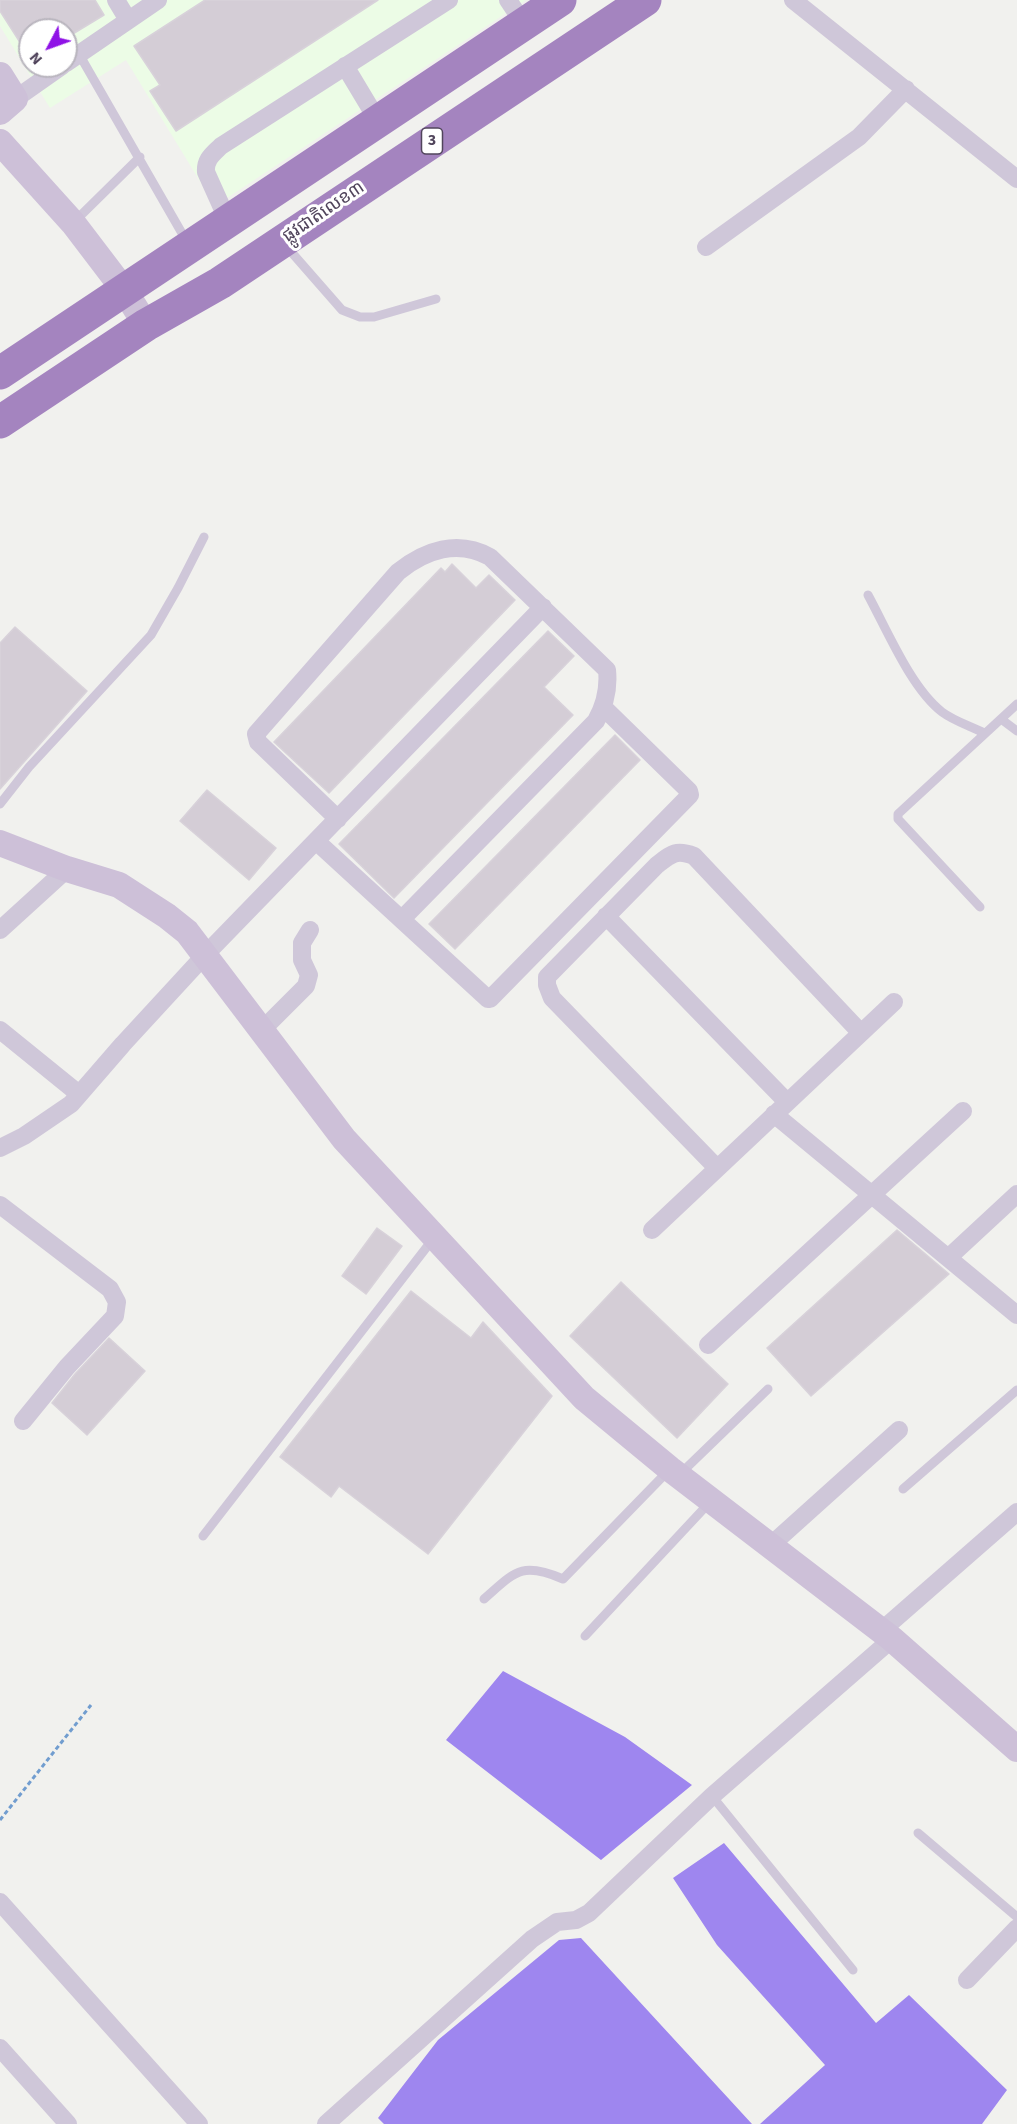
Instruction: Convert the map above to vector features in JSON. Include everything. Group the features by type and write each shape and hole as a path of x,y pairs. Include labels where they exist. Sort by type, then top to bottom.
{"highway":[{"path":"0,373 378,121 516,12 561,0"},
{"name":"ផ្លូវជាតិលេខ៣","path":"0,422 146,325 220,283 645,0"}],"street":[{"path":"116,0 128,20"},
{"path":"78,55 158,0"},
{"path":"228,221 206,172 208,158 221,146 449,0"},
{"path":"793,0 1017,178"},
{"path":"345,66 378,121"},
{"path":"0,75 7,105 45,78"},
{"path":"706,247 859,136 906,89"},
{"path":"0,142 73,223 124,290 146,325"},
{"path":"338,819 258,742 256,734 398,572 408,564 434,552 464,547 490,557 607,670 608,681 604,708 596,721 402,920"},
{"path":"0,1148 24,1136 71,1104 205,956 543,607"},
{"path":"316,841 489,999 690,795 689,791 604,708"},
{"path":"0,843 67,869 120,885 187,932 344,1139 584,1398 675,1472 887,1635 1017,1749"},
{"path":"717,1168 552,998 547,985 547,977 657,865 672,854 684,852 694,856 861,1033"},
{"path":"0,930 67,869"},
{"path":"606,916 780,1108 872,1195 1017,1316"},
{"path":"261,1031 306,986 309,975 302,960 302,943 310,930"},
{"path":"652,1230 894,1002"},
{"path":"0,1030 79,1094"},
{"path":"708,1346 963,1111"},
{"path":"948,1258 1017,1194"},
{"path":"0,1204 110,1289 117,1302 115,1316 67,1367 23,1421"},
{"path":"771,1546 899,1430"},
{"path":"326,2124 532,1939 557,1922 576,1920 589,1913 1017,1512"},
{"path":"0,1902 200,2124"},
{"path":"967,1980 1017,1928"},
{"path":"0,2048 68,2124"}],"lane":[{"path":"78,65 140,157 190,246"},
{"path":"73,223 140,157"},
{"path":"282,241 342,310 360,317 374,317 436,299"},
{"path":"0,804 29,767 151,635 204,537"},
{"path":"868,595 916,683 929,700 944,713 984,733"},
{"path":"980,907 898,819 898,814 1017,704"},
{"path":"1000,719 1017,731"},
{"path":"203,1536 435,1236"},
{"path":"484,1599 515,1572 530,1570 563,1578 675,1472 768,1389"},
{"path":"903,1489 1017,1390"},
{"path":"585,1636 712,1500"},
{"path":"712,1796 853,1970"},
{"path":"918,1833 1017,1917"}],"path":[{"path":"0,1820 91,1705"}],"shaded area":[{"path":"0,0 526,0 215,206 126,60 50,108 32,78 78,78 78,18 18,18 18,56 0,26"},
{"path":"503,1671 625,1737 692,1785 601,1860 446,1740"},
{"path":"724,1843 876,2023 909,1995 1007,2090 982,2124 760,2124 825,2065 717,1945 673,1878"},
{"path":"581,1938 752,2124 384,2124 378,2118 438,2040 559,1940"}],"building":[{"path":"0,0 95,0 104,15 78,31 78,18 18,18 18,39 0,11"},
{"path":"205,0 378,0 176,131 150,91 160,85 134,46"},
{"path":"452,564 476,588 489,575 515,600 329,793 274,742 441,568 445,572"},
{"path":"15,627 87,691 0,789 0,643"},
{"path":"548,631 574,656 544,687 573,715 394,898 339,844"},
{"path":"615,735 640,760 455,949 429,924"},
{"path":"207,790 276,848 249,880 180,821"},
{"path":"377,1228 402,1246 366,1294 342,1276"},
{"path":"897,1230 949,1274 811,1396 767,1348"},
{"path":"621,1282 728,1384 677,1438 570,1336"},
{"path":"411,1291 471,1338 483,1322 552,1396 428,1554 339,1486 331,1497 280,1457"},
{"path":"109,1338 145,1371 87,1435 52,1403 75,1374"}]}
